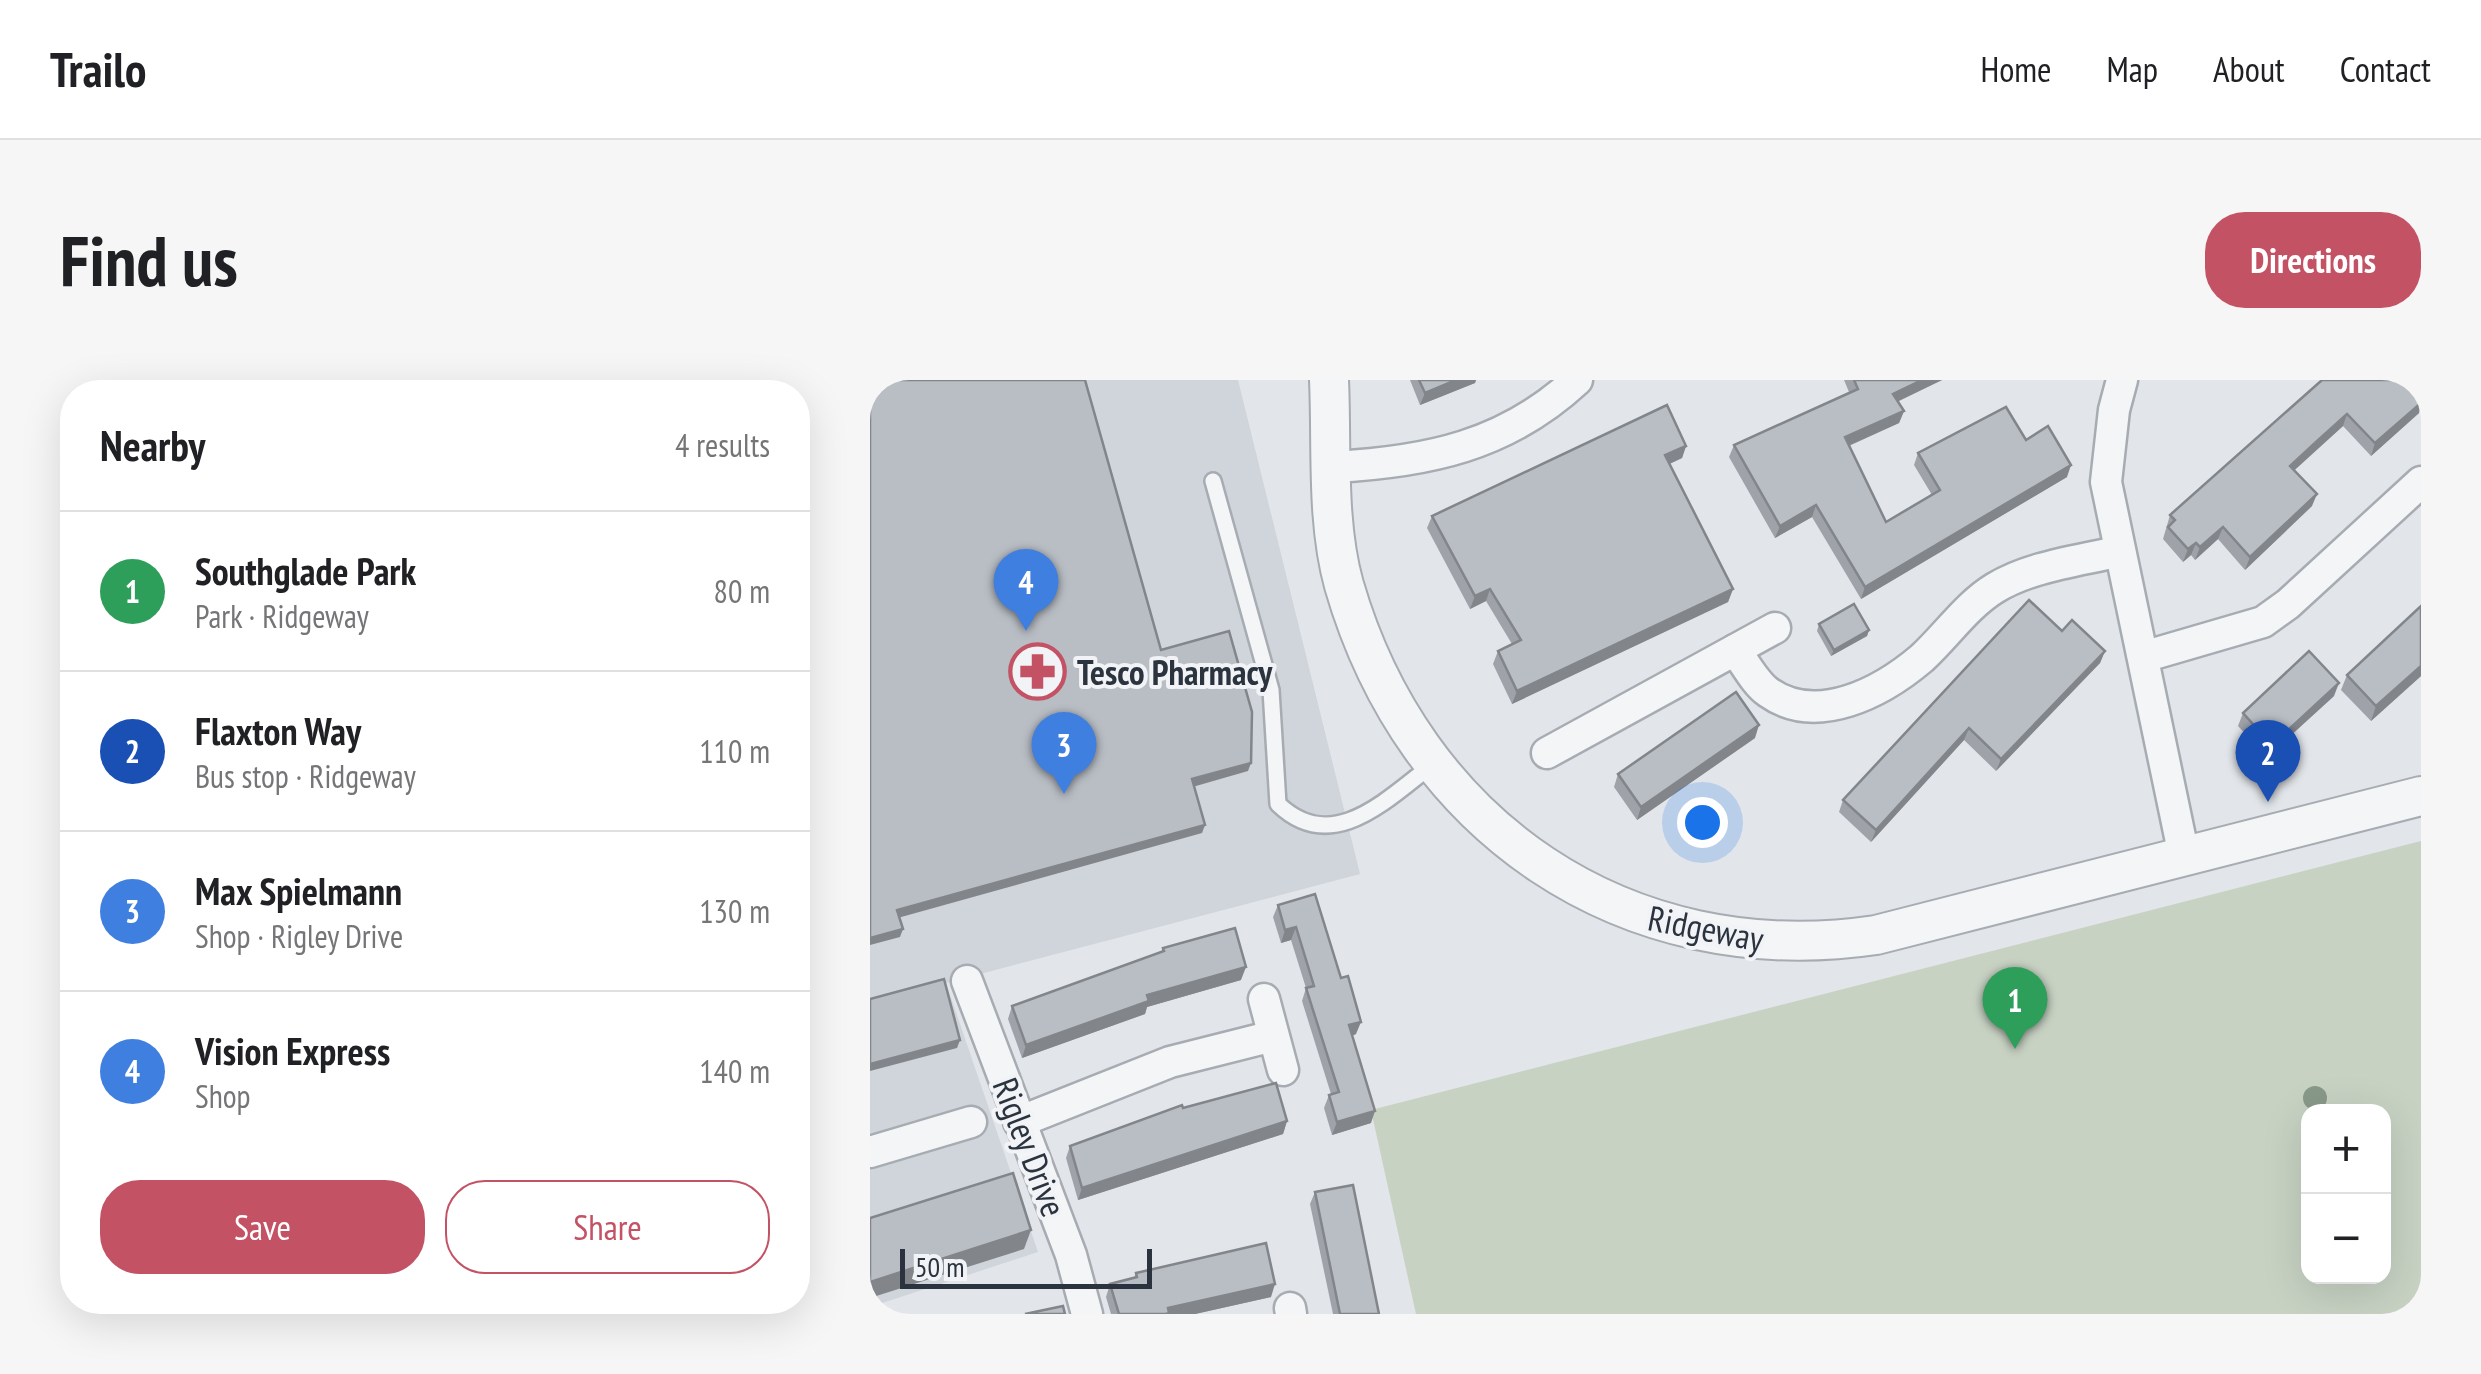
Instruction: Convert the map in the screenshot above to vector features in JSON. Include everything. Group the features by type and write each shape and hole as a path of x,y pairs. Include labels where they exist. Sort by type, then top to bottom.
{"street":[{"name":"Ridgeway","path":"1329,380 1344,582 1369,657 1395,712 1432,765 1498,832 1564,880 1630,912 1691,931 1761,942 1822,943 1876,935 2421,796"},
{"path":"1333,467 1410,462 1478,444 1522,424 1577,380"},
{"path":"2122,380 2114,410 2106,482 2184,856"},
{"path":"2142,657 2263,622 2421,482"},
{"path":"1735,650 1765,690 1792,706 1822,708 1869,691 1920,660 1992,590 2024,574 2120,550"},
{"path":"1547,753 1776,628"},
{"name":"Rigley Drive","path":"968,981 1071,1255 1087,1314"},
{"path":"1264,999 1283,1070"},
{"path":"1020,1122 1170,1062 1274,1036"},
{"path":"870,1152 972,1122"}],"lane":[{"path":"1214,481 1271,690 1278,804 1305,823 1342,824 1379,805 1432,765"}],"shaded area":[{"path":"870,380 1238,380 1360,874 946,983 1038,1252 870,1307"}],"green space":[{"path":"2421,841 2421,1314 1416,1314 1371,1110"}],"building":[{"path":"870,380 1085,380 1161,650 1229,631 1252,712 1251,763 1192,779 1205,825 897,910 903,929 870,938"},
{"path":"1419,380 1456,380 1425,393"},
{"path":"1854,380 1922,380 1893,394 1904,411 1845,437 1886,522 1940,490 1918,453 2006,407 2026,440 2048,426 2071,465 1865,587 1816,505 1780,526 1734,445 1858,389"},
{"path":"2322,380 2406,380 2421,403 2375,443 2347,414 2290,466 2317,494 2250,557 2223,527 2200,547 2196,543 2188,549 2168,527 2175,520 2170,515"},
{"path":"1667,405 1686,446 1665,455 1733,589 1517,691 1498,651 1521,640 1490,589 1475,596 1432,516"},
{"path":"2029,600 2062,631 2072,620 2105,651 2001,759 1969,728 1876,830 1843,800"},
{"path":"1854,604 1869,630 1834,650 1819,624"},
{"path":"2421,606 2421,666 2376,706 2347,675"},
{"path":"2309,651 2339,683 2272,745 2243,713"},
{"path":"1736,692 1759,725 1641,807 1618,774"},
{"path":"1315,894 1341,978 1348,976 1361,1022 1349,1025 1375,1111 1337,1122 1329,1095 1339,1092 1306,988 1314,986 1296,927 1285,930 1278,905"},
{"path":"1235,928 1246,967 1147,995 1149,1001 1026,1045 1012,1006 1164,951 1163,948"},
{"path":"944,979 960,1040 870,1064 870,999"},
{"path":"1276,1083 1287,1121 1082,1188 1070,1146 1182,1105 1183,1108"},
{"path":"1013,1173 1031,1230 870,1282 870,1218"},
{"path":"1353,1185 1379,1314 1340,1314 1315,1192"},
{"path":"1266,1243 1275,1284 1168,1308 1166,1314 1119,1314 1110,1284 1137,1277 1136,1273"},
{"path":"1063,1306 1065,1314 1025,1314"}],"place":[{"name":"Vision Express","path":"1026,631"},
{"name":"Tesco Pharmacy","path":"1038,672"},
{"name":"Max Spielmann","path":"1064,794"},
{"name":"Flaxton Way","path":"2268,802"},
{"name":"Southglade Park","path":"2015,1049"}]}
